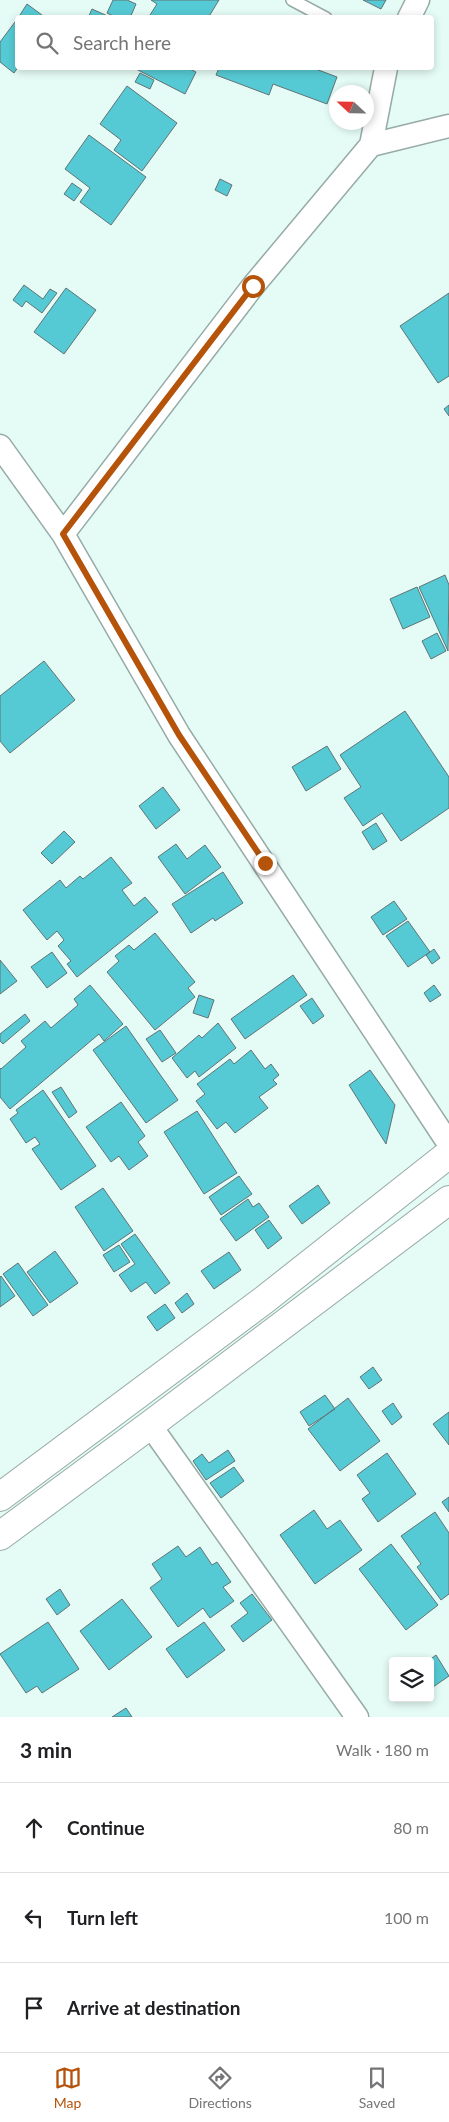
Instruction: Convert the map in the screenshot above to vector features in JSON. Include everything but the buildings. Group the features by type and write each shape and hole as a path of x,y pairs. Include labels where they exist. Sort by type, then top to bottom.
{"street":[{"path":"410,15 418,0"},
{"path":"63,534 253,286 371,145 386,70"},
{"path":"371,145 449,126"},
{"path":"0,446 63,534 179,735 449,1144"},
{"path":"0,1498 264,1300 449,1154"},
{"path":"0,1536 449,1200"},
{"path":"150,1425 357,1717"}],"lane":[{"path":"292,0 320,15"}],"route":[{"path":"253,286 63,534 179,735 265,863"}]}
